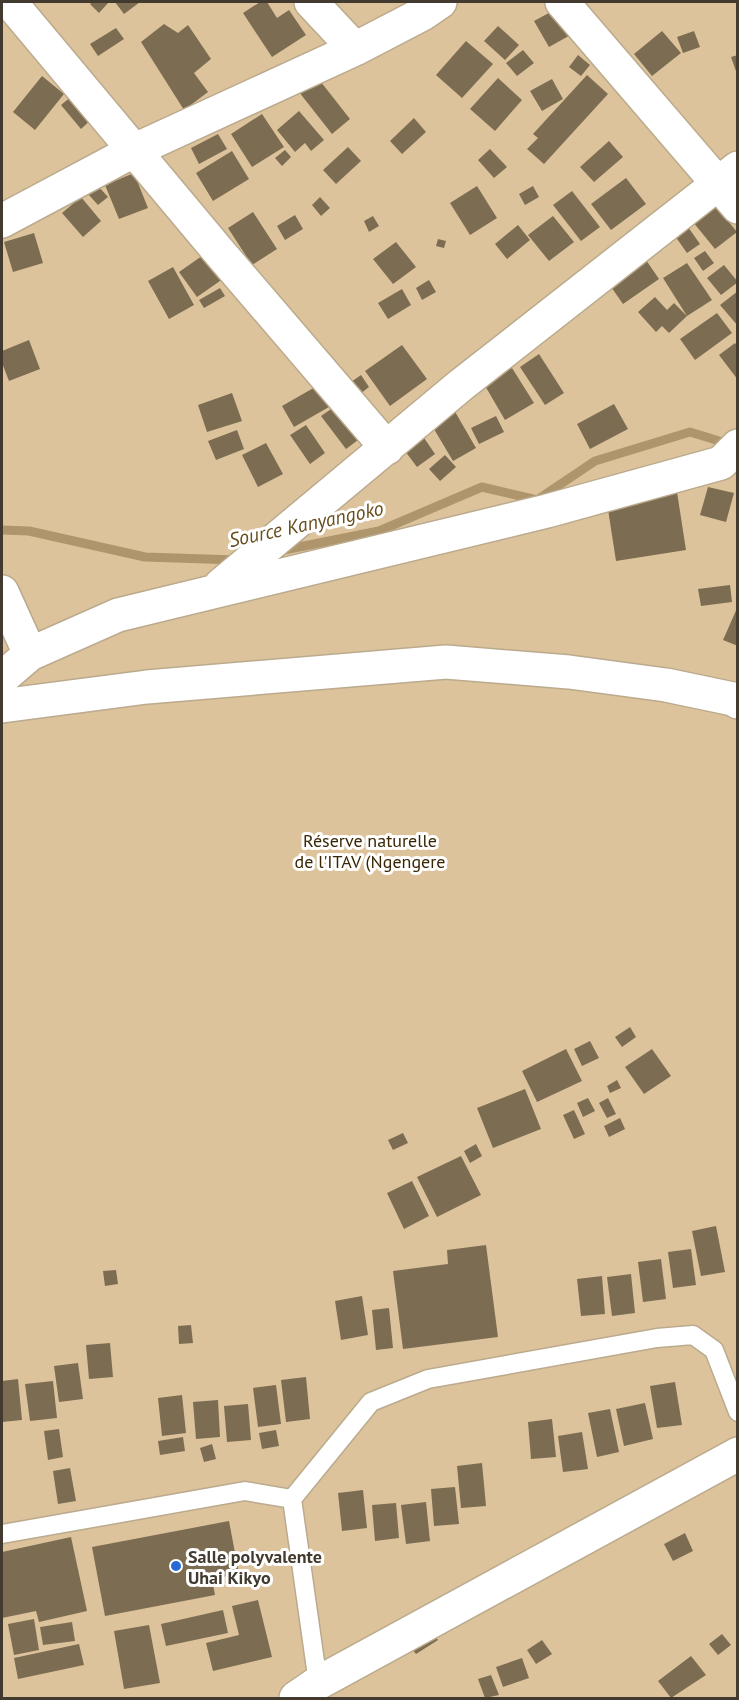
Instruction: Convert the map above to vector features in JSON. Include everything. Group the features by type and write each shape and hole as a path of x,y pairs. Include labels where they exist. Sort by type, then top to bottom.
{"street":[{"path":"10,2 387,448"},
{"path":"311,2 355,49"},
{"path":"2,221 135,150 355,49 424,13 440,2"},
{"path":"215,590 461,385 731,186 562,2"},
{"path":"2,678 30,654 118,615 547,511 732,459"},
{"path":"2,592 30,654"},
{"path":"2,706 147,687 446,662 569,672 666,686 733,699 738,702"},
{"path":"307,1691 738,1454"}],"lane":[{"path":"307,1691 292,1499 371,1402 428,1379 657,1338 693,1335 714,1350 738,1412"},
{"path":"2,1534 245,1491 292,1499"}],"green space":[{"name":"Réserve naturelle de l'ITAV (Ngengere","path":"2,2 737,2 737,1698 2,1698"}],"building":[{"path":"109,2 99,13 90,4"},
{"path":"115,2 140,2 124,14"},
{"path":"260,2 267,2 277,18 289,10 306,35 272,57 243,13"},
{"path":"560,7 574,33 549,47 534,21"},
{"path":"164,24 178,33 188,25 211,59 194,73 208,92 184,110 141,42"},
{"path":"498,26 519,45 505,60 484,41"},
{"path":"116,28 124,39 98,56 90,44"},
{"path":"662,31 681,53 652,76 634,54"},
{"path":"694,31 700,47 683,53 677,37"},
{"path":"466,41 493,64 462,98 436,75"},
{"path":"523,50 534,63 517,76 506,63"},
{"path":"578,55 590,65 581,76 569,67"},
{"path":"738,55 738,74 737,74 731,57"},
{"path":"587,75 608,94 544,164 527,149 538,138 533,134"},
{"path":"42,76 64,94 35,130 13,112"},
{"path":"317,77 350,119 332,134 299,92"},
{"path":"498,78 522,100 495,131 470,109"},
{"path":"552,79 563,99 542,111 530,91"},
{"path":"72,96 93,118 81,129 61,105"},
{"path":"299,111 324,140 311,151 305,143 295,152 277,130"},
{"path":"262,114 284,147 252,167 231,134"},
{"path":"414,118 426,132 402,154 390,141"},
{"path":"218,134 227,149 199,164 191,148"},
{"path":"609,141 623,157 594,182 580,167"},
{"path":"348,147 361,161 336,184 323,170"},
{"path":"490,149 507,167 494,178 478,160"},
{"path":"285,150 291,157 282,166 275,158"},
{"path":"232,151 249,179 213,201 196,173"},
{"path":"134,173 148,208 119,219 105,185"},
{"path":"626,178 646,204 611,230 591,204"},
{"path":"98,186 108,197 98,205 88,194"},
{"path":"477,186 497,218 470,235 450,203"},
{"path":"533,186 539,197 525,205 519,194"},
{"path":"572,191 600,227 581,241 553,205"},
{"path":"81,197 101,221 83,237 62,213"},
{"path":"320,197 330,208 321,216 312,205"},
{"path":"715,205 737,232 715,249 693,222"},
{"path":"253,212 277,249 252,265 228,228"},
{"path":"295,215 303,229 285,240 277,226"},
{"path":"373,216 379,226 369,232 364,221"},
{"path":"553,216 574,242 549,261 528,235"},
{"path":"681,217 700,244 687,253 668,226"},
{"path":"518,225 530,240 507,259 495,244"},
{"path":"34,233 43,263 13,272 4,242"},
{"path":"438,239 446,241 444,248 436,246"},
{"path":"396,242 416,267 393,284 373,259"},
{"path":"212,249 230,274 197,297 179,272"},
{"path":"705,251 714,263 703,271 694,258"},
{"path":"646,260 659,279 623,304 609,284"},
{"path":"687,263 712,300 687,316 663,278"},
{"path":"724,265 738,282 721,295 707,278"},
{"path":"173,267 194,305 169,319 148,281"},
{"path":"429,280 436,292 422,300 416,288"},
{"path":"220,288 225,296 204,308 199,300"},
{"path":"402,289 411,305 388,319 378,303"},
{"path":"738,291 738,326 720,305"},
{"path":"655,297 667,310 674,303 687,316 669,333 662,326 656,332 638,312"},
{"path":"717,313 732,333 695,360 680,339"},
{"path":"29,340 40,369 9,381 2,363 2,351"},
{"path":"735,343 738,347 738,380 719,355"},
{"path":"402,345 427,379 390,406 365,371"},
{"path":"539,354 564,393 545,405 520,367"},
{"path":"512,368 534,403 505,420 484,384"},
{"path":"361,375 369,387 360,394 351,382"},
{"path":"317,386 329,407 294,427 282,406"},
{"path":"232,393 242,421 207,432 198,405"},
{"path":"614,404 628,429 590,449 577,424"},
{"path":"337,405 362,437 346,449 321,416"},
{"path":"454,410 476,448 453,461 431,424"},
{"path":"496,416 504,432 479,444 471,428"},
{"path":"306,425 325,453 310,464 290,435"},
{"path":"418,429 435,454 417,467 399,443"},
{"path":"237,430 244,449 216,460 208,441"},
{"path":"266,443 283,474 258,487 242,455"},
{"path":"445,455 456,467 440,481 429,469"},
{"path":"708,487 734,493 726,522 700,515"},
{"path":"677,492 686,550 616,561 607,503"},
{"path":"730,585 732,602 701,606 698,589"},
{"path":"738,606 738,646 723,640"},
{"path":"630,1027 636,1037 622,1047 615,1037"},
{"path":"590,1041 599,1058 582,1066 574,1049"},
{"path":"566,1049 582,1081 537,1102 522,1071"},
{"path":"652,1049 671,1076 644,1094 625,1067"},
{"path":"617,1080 621,1088 610,1093 607,1086"},
{"path":"525,1089 541,1129 493,1148 477,1108"},
{"path":"588,1098 595,1111 583,1117 577,1103"},
{"path":"608,1098 616,1114 607,1118 599,1103"},
{"path":"574,1110 585,1134 574,1139 563,1115"},
{"path":"620,1118 625,1129 609,1137 604,1126"},
{"path":"403,1133 408,1143 393,1150 388,1140"},
{"path":"476,1144 482,1156 470,1163 464,1151"},
{"path":"461,1156 481,1195 437,1217 417,1177"},
{"path":"412,1181 429,1216 404,1229 387,1193"},
{"path":"716,1226 725,1272 701,1276 692,1231"},
{"path":"486,1245 498,1337 403,1349 393,1271 448,1264 447,1250"},
{"path":"691,1249 696,1285 673,1288 668,1252"},
{"path":"661,1259 666,1299 643,1302 638,1262"},
{"path":"116,1270 118,1284 105,1286 103,1271"},
{"path":"631,1274 635,1313 612,1316 607,1277"},
{"path":"602,1276 605,1314 581,1316 577,1279"},
{"path":"362,1296 368,1335 341,1340 335,1301"},
{"path":"389,1308 393,1348 376,1350 372,1310"},
{"path":"191,1325 193,1343 179,1344 178,1326"},
{"path":"110,1343 113,1377 89,1379 86,1345"},
{"path":"78,1363 83,1399 59,1402 54,1366"},
{"path":"306,1377 310,1419 286,1422 281,1380"},
{"path":"18,1379 22,1420 2,1422 2,1381"},
{"path":"53,1381 57,1418 30,1421 25,1384"},
{"path":"675,1382 682,1425 657,1428 650,1386"},
{"path":"276,1385 281,1424 258,1427 253,1388"},
{"path":"182,1395 186,1433 162,1436 158,1398"},
{"path":"218,1400 220,1437 196,1439 193,1402"},
{"path":"645,1403 653,1439 624,1446 616,1409"},
{"path":"248,1404 251,1440 227,1442 224,1406"},
{"path":"610,1409 619,1452 597,1457 588,1413"},
{"path":"552,1419 556,1457 531,1459 528,1422"},
{"path":"59,1429 63,1457 48,1460 44,1431"},
{"path":"276,1430 279,1446 262,1449 259,1433"},
{"path":"582,1432 588,1469 563,1472 558,1436"},
{"path":"183,1437 185,1451 160,1455 158,1441"},
{"path":"212,1444 216,1459 204,1462 200,1448"},
{"path":"482,1463 486,1506 461,1508 457,1466"},
{"path":"70,1468 76,1501 58,1504 53,1471"},
{"path":"455,1487 459,1524 434,1526 431,1489"},
{"path":"363,1490 367,1528 342,1531 338,1493"},
{"path":"426,1502 430,1541 406,1544 401,1505"},
{"path":"396,1503 399,1538 375,1541 372,1505"},
{"path":"229,1521 239,1574 212,1579 215,1595 105,1616 92,1547"},
{"path":"685,1533 693,1551 673,1561 664,1544"},
{"path":"71,1537 87,1611 39,1622 36,1611 2,1618 2,1552"},
{"path":"258,1600 272,1657 213,1671 206,1643 239,1635 232,1606"},
{"path":"223,1610 228,1633 166,1646 161,1624"},
{"path":"34,1619 39,1650 14,1655 8,1624"},
{"path":"72,1622 75,1641 43,1645 40,1627"},
{"path":"149,1625 160,1683 124,1689 114,1631"},
{"path":"430,1629 438,1640 416,1654 408,1644"},
{"path":"722,1634 731,1645 718,1655 709,1644"},
{"path":"542,1640 552,1654 536,1664 527,1650"},
{"path":"79,1644 84,1665 18,1679 14,1658"},
{"path":"691,1656 706,1675 671,1698 658,1681"},
{"path":"522,1658 529,1678 503,1687 496,1667"},
{"path":"491,1675 499,1695 485,1698 478,1679"}],"waterway":[{"name":"Source Kanyangoko","path":"279,551 379,531 482,487 537,500 595,461 690,432 729,444"},
{"name":"Source Kanyangoko","path":"2,530 29,531 145,557 236,560"}],"place":[{"name":"Salle polyvalente Uhai Kikyo","path":"176,1566"}]}
